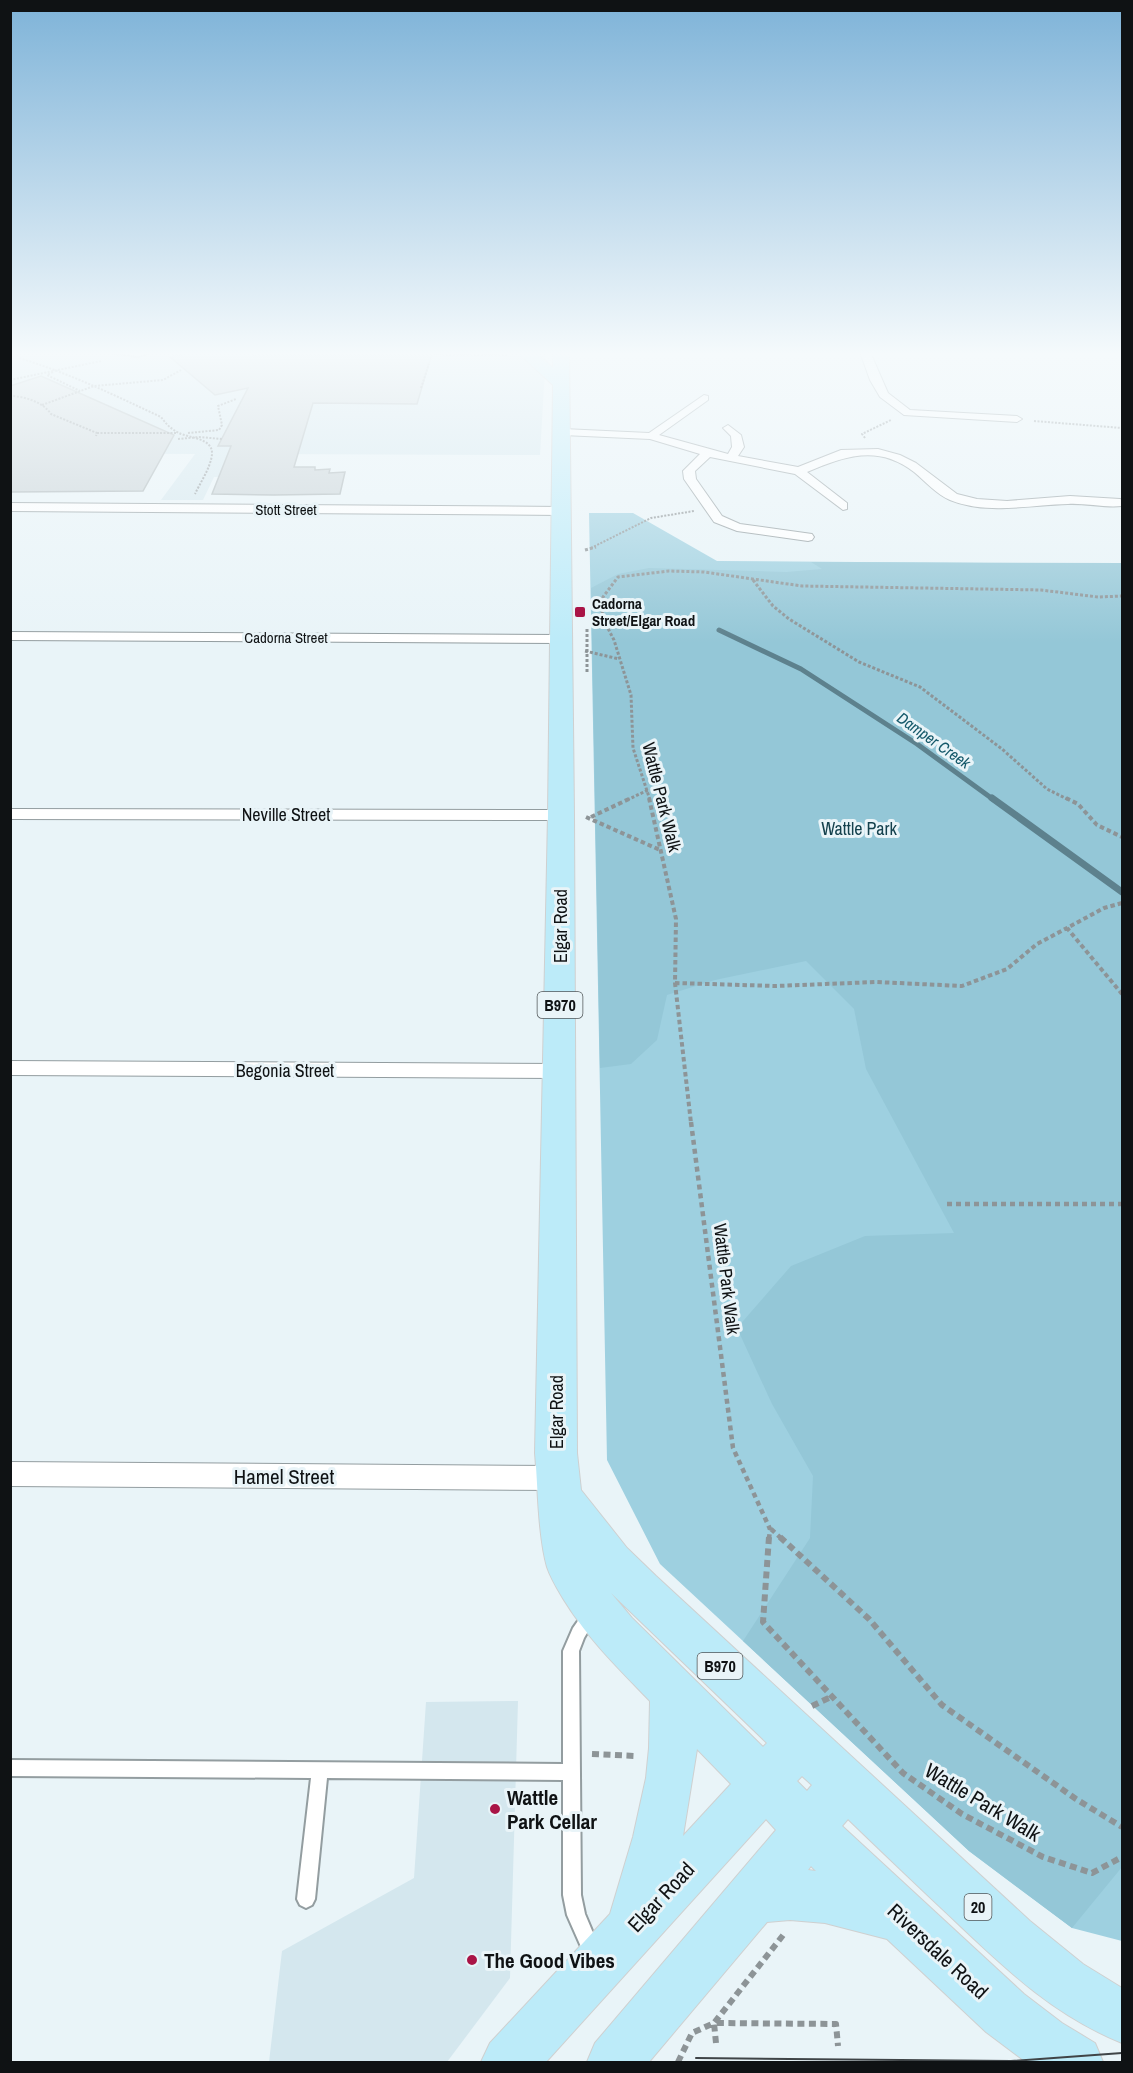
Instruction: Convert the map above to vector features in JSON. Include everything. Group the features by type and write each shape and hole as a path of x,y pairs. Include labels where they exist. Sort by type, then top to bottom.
{"main road":[{"name":"Elgar Road","path":"563,449 562,511 570,645 576,816 559,1071 556,1453 564,1543 569,1567 595,1609 636,1655 808,1828"},
{"name":"B970","path":"560,1488 627,1579 800,1740"},
{"path":"614,1948 658,1839 676,1724 673,1691"},
{"name":"Elgar Road","path":"509,2062 764,1783 800,1740"},
{"name":"20","path":"800,1740 1050,1973 1082,1996 1122,2016"},
{"path":"623,2060 846,1782"},
{"name":"Riversdale Road","path":"808,1828 1011,2018 1043,2042 1076,2062"},
{"path":"753,1899 782,1893 802,1894 852,1903 902,1917"}],"street":[{"path":"694,449 799,471 843,506"},
{"path":"731,458 737,449"},
{"path":"799,471 841,453 878,452 912,465 953,497 977,503 1007,506 1070,500 1120,504"},
{"path":"708,453 688,471 709,509 718,519 737,527 808,537"},
{"name":"Stott Street","path":"10,507 562,511"},
{"name":"Cadorna Street","path":"10,636 570,645"},
{"name":"Neville Street","path":"10,814 576,816"},
{"name":"Begonia Street","path":"10,1068 559,1071"},
{"name":"Hamel Street","path":"10,1474 560,1488"}],"lane":[{"path":"595,1609 578,1633 571,1651 570,1772 573,1904 614,1948"},
{"path":"10,1768 570,1772"},
{"path":"306,1899 320,1772"}],"path":[{"path":"180,508 193,500 212,456 210,449"},
{"path":"875,449 878,452"},
{"path":"585,548 596,547 651,518 709,509"},
{"name":"Wattle Park Walk","path":"1122,596 1098,597 1041,590 802,586 704,572 669,571 618,577 603,597 602,617 614,640 631,695 633,748 648,790 676,919 675,983 733,1448 770,1529 869,1619 942,1705 1076,1799 1122,1827"},
{"path":"752,579 773,606 789,619 837,646 859,662 920,687 1002,749 1047,789 1078,804 1097,825 1122,837"},
{"path":"587,619 570,645 620,659"},
{"path":"576,816 648,790"},
{"path":"576,816 660,850"},
{"path":"675,983 776,986 876,982 963,986 1007,969 1037,944 1104,908 1122,903"},
{"path":"1066,928 1122,994"},
{"path":"947,1204 1122,1204"},
{"name":"Wattle Park Walk","path":"770,1529 763,1622 903,1773 962,1814 1043,1857 1092,1874 1122,1857"},
{"path":"570,1753 639,1757"},
{"path":"716,2043 714,2023 836,2024 838,2046"}],"shaded area":[{"path":"11,449 540,449 540,455 236,454 220,477 214,477 203,500 161,500 195,454 11,453"},
{"path":"518,1701 510,1978 447,2062 269,2062 282,1951 414,1878 426,1702"}],"green space":[{"name":"Wattle Park","path":"589,513 633,513 717,561 1122,564 1122,1941 1072,1928 969,1851 660,1564 607,1460"},
{"name":"Wattle Park","path":"811,562 1122,563 1122,1867 1072,1928 969,1851 743,1641 810,1538 813,1476 772,1404 737,1328 791,1266 865,1236 954,1233 866,1069 854,1009 806,961 715,980 667,995 657,1040 631,1064 600,1068 591,588 618,574 649,568 786,572 822,569"}],"building":[{"path":"10,449 166,449 143,491 10,492"},
{"path":"230,449 299,449 294,467 315,467 315,470 330,469 329,473 345,472 340,494 212,494"}],"waterway":[{"name":"Damper Creek","path":"719,630 801,669 917,744 994,800"},
{"name":"Damper Creek","path":"992,798 1122,892"}],"tram line":[{"path":"696,2058 1011,2061 1122,2053"}],"place":[{"name":"Cadorna Street/Elgar Road","path":"580,612"},
{"name":"Wattle Park Cellar","path":"495,1809"},
{"name":"The Good Vibes","path":"472,1960"}]}
